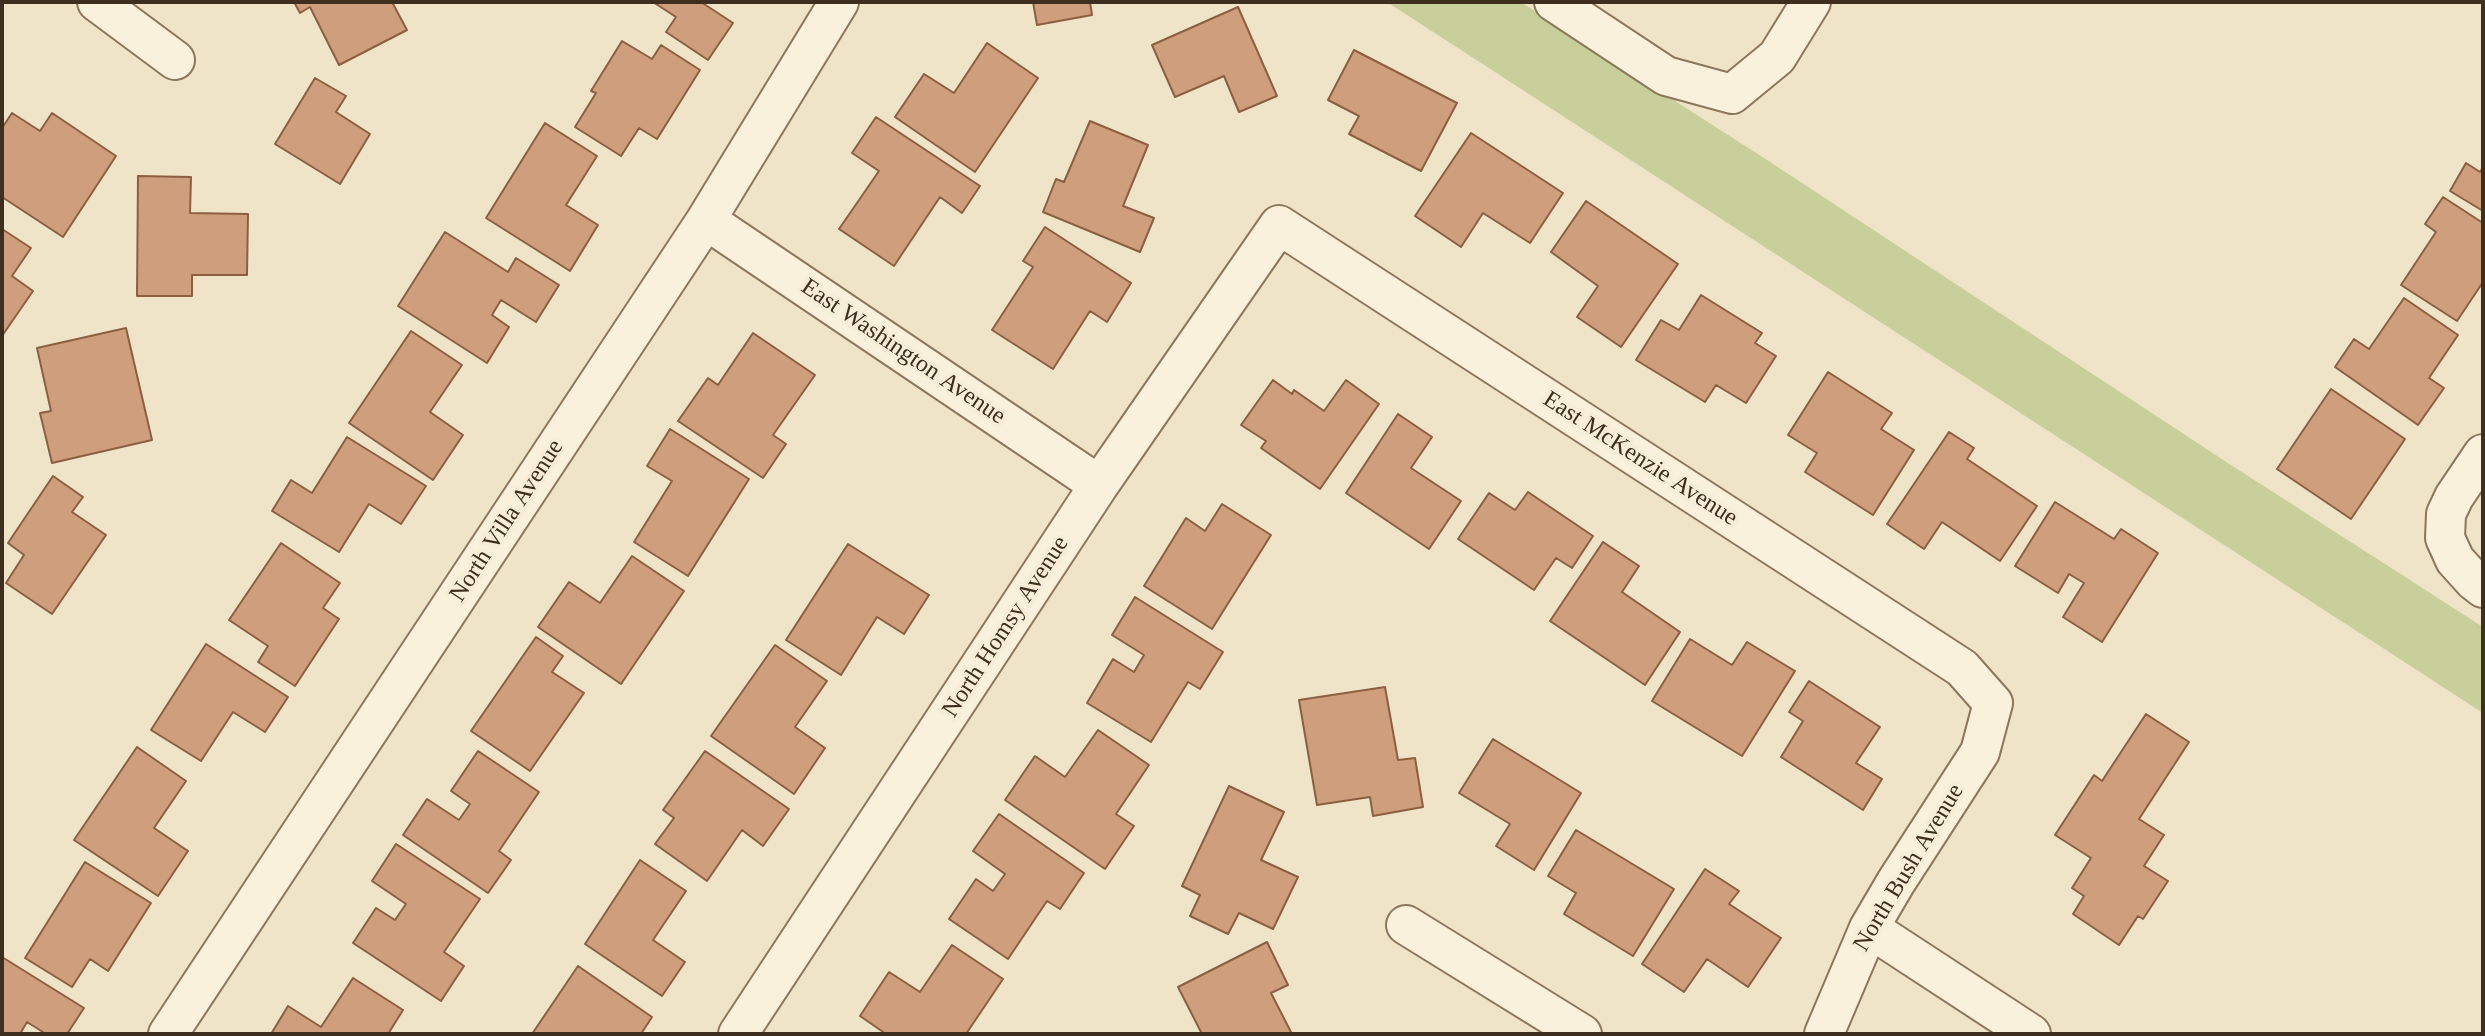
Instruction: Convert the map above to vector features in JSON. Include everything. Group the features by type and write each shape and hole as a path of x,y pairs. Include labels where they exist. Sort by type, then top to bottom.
{"street":[{"path":"97,2 175,60"},
{"name":"North Villa Avenue","path":"168,1034 706,220 839,2"},
{"path":"1554,2 1666,76 1732,94 1777,57 1811,2"},
{"name":"East Washington Avenue","path":"706,220 1099,485"},
{"name":"North Homsy Avenue","path":"738,1034 1099,485 1279,225"},
{"name":"East McKenzie Avenue","path":"1279,225 1962,668 1993,703"},
{"path":"2483,454 2446,514 2445,538 2455,560 2483,588"},
{"name":"North Bush Avenue","path":"1824,1034 1869,928 1980,752 1993,703"},
{"path":"1406,925 1582,1034"},
{"path":"1869,928 2031,1034"}],"green space":[{"path":"1387,2 1521,2 1764,158 2483,627 2483,713"}],"building":[{"path":"294,2 392,2 407,30 339,65 310,7 300,13"},
{"path":"653,2 701,2 733,23 708,60 666,32 676,17"},
{"path":"1033,2 1090,2 1092,15 1037,25"},
{"path":"1238,7 1277,96 1239,112 1224,76 1175,97 1152,45"},
{"path":"622,41 652,59 661,45 700,70 657,139 639,128 621,156 575,127 596,93 591,91"},
{"path":"987,43 1038,78 975,172 895,117 924,74 954,93"},
{"path":"1354,50 1457,103 1421,171 1349,134 1359,116 1328,100"},
{"path":"315,78 346,96 336,112 370,134 340,184 275,144"},
{"path":"12,113 40,131 52,113 116,156 63,237 2,197 2,128"},
{"path":"876,117 980,186 962,213 940,197 894,266 839,229 879,171 852,153"},
{"path":"1090,121 1148,145 1123,206 1154,218 1140,252 1043,212 1056,179 1064,182"},
{"path":"545,123 597,156 566,205 598,225 570,271 486,218"},
{"path":"1471,133 1563,193 1530,243 1483,213 1461,247 1415,216"},
{"path":"2466,163 2480,172 2483,167 2483,211 2450,191"},
{"path":"138,176 191,177 190,213 248,214 247,275 192,275 192,296 137,296"},
{"path":"2443,197 2483,223 2483,282 2457,321 2401,285 2436,232 2425,224"},
{"path":"1586,201 1678,264 1621,347 1577,317 1598,286 1551,252"},
{"path":"1045,227 1131,283 1107,322 1090,311 1053,369 992,330 1033,267 1023,261"},
{"path":"2,229 31,248 12,276 33,291 2,336"},
{"path":"445,232 508,272 516,258 559,285 536,322 501,300 492,315 509,327 487,363 398,306"},
{"path":"1701,295 1762,333 1755,343 1776,356 1746,403 1716,385 1705,402 1636,360 1661,320 1679,330"},
{"path":"2404,298 2458,335 2429,378 2444,388 2418,425 2335,367 2354,339 2369,349"},
{"path":"126,328 152,440 52,463 40,413 51,411 37,348"},
{"path":"411,331 462,365 430,412 463,435 433,480 349,423"},
{"path":"753,333 815,375 773,435 786,444 763,478 678,421 708,378 718,385"},
{"path":"1828,372 1892,413 1881,429 1914,450 1873,515 1805,472 1817,453 1788,435"},
{"path":"1273,380 1324,411 1346,380 1379,404 1320,489 1261,448 1266,441 1241,425"},
{"path":"2331,389 2405,439 2351,519 2277,469"},
{"path":"1398,414 1432,437 1411,468 1461,501 1429,549 1346,493"},
{"path":"670,429 749,479 688,576 634,542 672,481 647,466"},
{"path":"1949,432 1974,448 1967,459 2037,506 2000,561 1942,522 1924,549 1887,524"},
{"path":"347,437 426,486 401,524 369,504 339,552 272,511 291,480 312,493"},
{"path":"53,476 83,497 72,512 106,535 52,614 6,583 24,555 8,543"},
{"path":"1528,492 1593,536 1572,568 1556,558 1534,590 1458,539 1489,493 1515,510"},
{"path":"2055,502 2114,539 2121,529 2158,553 2102,642 2063,617 2084,583 2069,574 2058,593 2015,566"},
{"path":"1222,504 1271,535 1212,629 1144,586 1186,518 1205,531"},
{"path":"1603,542 1639,566 1622,592 1680,632 1645,685 1550,621"},
{"path":"281,543 340,583 323,608 339,619 295,686 258,662 268,646 229,620"},
{"path":"848,544 929,595 904,634 877,617 841,675 786,640"},
{"path":"632,556 684,591 621,684 538,627 569,582 600,603"},
{"path":"1135,597 1223,652 1200,689 1188,682 1151,742 1087,703 1113,659 1134,672 1144,655 1112,635"},
{"path":"536,637 563,656 552,672 584,693 530,771 471,731"},
{"path":"1690,639 1732,665 1747,642 1795,671 1742,756 1652,701"},
{"path":"206,644 288,697 265,732 233,712 201,761 151,730"},
{"path":"775,645 827,681 795,727 825,748 794,794 711,736"},
{"path":"1809,681 1880,727 1856,763 1882,779 1863,810 1781,757 1803,721 1789,712"},
{"path":"1385,687 1398,760 1415,758 1423,807 1373,816 1370,797 1317,805 1299,700"},
{"path":"2146,714 2189,742 2139,819 2164,835 2144,866 2168,881 2143,919 2138,916 2119,945 2073,914 2084,896 2072,888 2091,858 2055,835 2094,775 2102,781"},
{"path":"1098,730 1149,765 1116,814 1134,826 1105,869 1005,800 1035,756 1065,777"},
{"path":"1493,739 1581,793 1534,870 1496,846 1510,824 1459,793"},
{"path":"137,747 186,781 154,828 188,851 158,896 74,840"},
{"path":"478,751 539,792 499,851 511,860 488,893 403,835 427,799 459,820 470,804 451,791"},
{"path":"705,751 789,809 763,846 742,830 707,881 655,844 674,818 663,810"},
{"path":"1229,786 1284,812 1261,860 1298,877 1273,929 1239,913 1228,934 1190,916 1200,895 1182,886"},
{"path":"999,814 1084,873 1060,909 1047,901 1008,959 949,919 976,879 993,891 1005,874 973,851"},
{"path":"1576,830 1674,889 1633,956 1564,914 1576,893 1548,876"},
{"path":"396,844 480,899 444,952 464,966 441,1001 353,943 376,908 395,920 406,904 372,881"},
{"path":"640,860 686,891 653,940 685,962 662,996 585,944"},
{"path":"85,862 151,903 108,971 90,959 72,987 25,958"},
{"path":"1705,869 1739,891 1729,904 1781,938 1748,987 1707,959 1684,992 1642,964"},
{"path":"1267,942 1288,985 1271,993 1292,1034 1202,1034 1178,987"},
{"path":"952,945 1003,979 966,1034 886,1034 860,1016 889,972 920,992"},
{"path":"2,957 84,1008 67,1034 46,1034 27,1022 20,1034 2,1034"},
{"path":"578,966 652,1017 641,1034 532,1034"},
{"path":"353,978 403,1010 388,1034 271,1034 288,1006 321,1027"}]}
